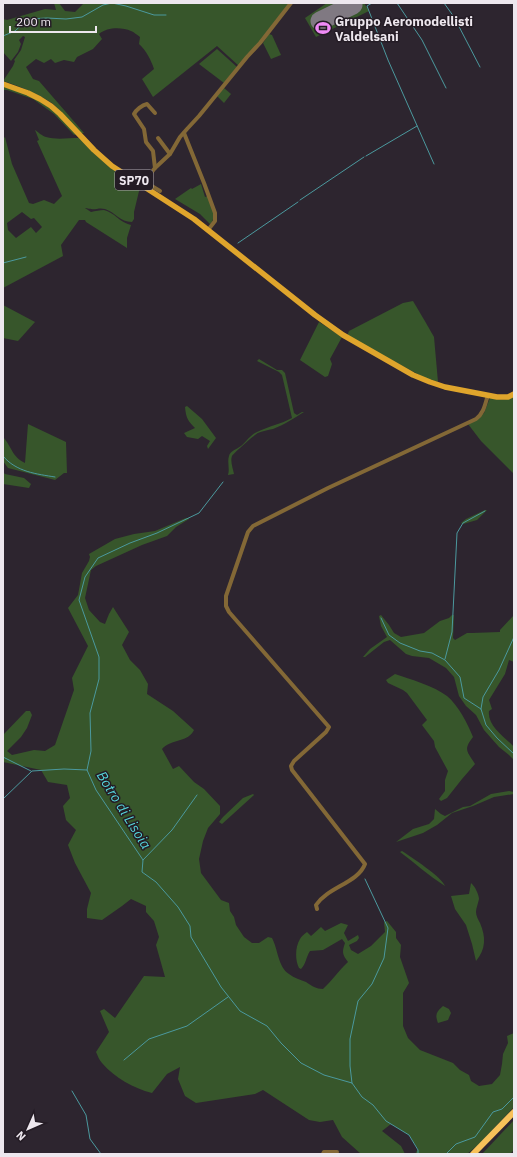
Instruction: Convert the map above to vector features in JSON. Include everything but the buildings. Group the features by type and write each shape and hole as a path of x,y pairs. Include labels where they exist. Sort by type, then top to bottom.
{"highway":[{"path":"474,1153 514,1112"},
{"path":"474,1153 514,1117"}],"main road":[{"name":"SP70","path":"3,84 28,93 51,106 94,150 108,162 185,212 315,315 343,335 424,380 445,387 488,395 503,397 514,394"}],"street":[{"path":"160,191 144,184 146,179 170,154 184,133 260,43 291,3"},
{"path":"155,113 147,104 134,114 144,128 146,142 153,152 155,168"},
{"path":"184,133 215,213 215,221 208,230"},
{"path":"158,138 170,154"},
{"path":"317,909 316,905 324,895 354,877 365,864 292,770 291,766 294,761 326,732 329,727 229,612 226,606 226,596 248,532 253,526 476,419 484,410 488,395"},
{"path":"322,1154 324,1152 336,1152"}],"green space":[{"path":"54,3 59,3 65,11 75,12 84,3 289,3 263,38 239,66 217,46 153,97 142,79 154,69 153,66 146,52 139,44 140,37 127,30 115,28 102,32 99,34 102,39 93,49 77,57 74,62 64,60 55,63 51,59 44,63 36,59 26,67 33,79 39,81 84,133 80,133 52,103 28,90 3,81 21,50 25,37 23,36 19,40 21,44 18,52 11,61 3,52 3,19 7,20 45,9 56,10"},
{"name":"Gruppo Aeromodellisti Valdelsani","path":"327,3 364,3 369,11 316,37 305,18"},
{"path":"269,34 272,35 281,55 271,59 263,43"},
{"path":"217,49 237,67 224,83 199,64"},
{"path":"5,87 31,96 56,112 77,134 74,135 54,114 33,99 3,90"},
{"path":"224,88 231,94 224,103 217,96"},
{"path":"35,130 43,136 50,138 79,138 140,187 134,212 134,219 132,222 121,219 105,209 85,208 91,212 102,210 108,211 127,224 131,225 127,238 127,248 85,220 79,220 61,245 63,256 3,288 3,139 5,137 12,164 29,203 33,204 44,200 54,204 62,196 37,141 39,140","holes":["22,212 31,219 34,218 42,227 36,233 31,227 16,238 8,230 7,223"]},
{"path":"201,184 205,197 208,196 214,214 210,224 200,214 175,199 191,188 192,189"},
{"path":"413,301 434,337 438,382 425,378 347,336 349,331 403,303"},
{"path":"3,305 35,322 18,341 3,338"},
{"path":"319,322 342,337 330,359 332,364 328,376 325,377 300,360"},
{"path":"259,359 277,370 282,370 285,373 294,413 297,415 304,412 281,426 256,434 232,456 231,463 234,474 228,475 228,458 232,451 241,446 255,433 292,418 282,375 257,361"},
{"path":"514,397 514,474 481,441 468,424 484,413 490,398 508,399"},
{"path":"187,406 202,419 216,438 208,449 207,446 210,441 202,436 198,439 187,437 184,433 195,428 187,417 185,407"},
{"path":"28,424 66,442 67,473 64,473 55,480 8,468 3,461 3,437 17,458 25,463"},
{"path":"3,472 5,474 24,478 31,484 29,488 3,484"},
{"path":"487,510 477,520 463,524 461,523 466,519"},
{"path":"186,518 189,519 176,527 167,536 142,545 96,566 91,570 85,598 89,610 100,622 105,624 113,607 129,632 122,645 130,660 140,670 148,684 147,694 173,711 194,730 188,737 162,749 173,769 179,766 220,806 220,814 208,828 203,841 199,859 201,873 221,900 229,903 230,911 234,917 236,925 244,937 252,943 259,943 268,937 272,938 280,962 285,971 293,977 318,988 323,989 348,962 343,953 345,943 342,939 323,950 310,951 301,969 298,965 296,954 300,938 307,932 311,936 321,927 325,931 341,923 348,925 344,933 348,941 358,935 359,938 357,941 349,945 351,950 358,954 371,946 385,932 384,922 387,921 396,932 396,938 401,945 400,957 409,983 403,993 403,1026 408,1038 420,1050 453,1063 460,1070 469,1075 471,1081 479,1086 492,1084 500,1075 503,1054 508,1043 507,1036 514,1033 514,1107 478,1145 467,1154 415,1154 418,1149 409,1135 391,1124 382,1131 401,1146 405,1154 361,1154 342,1137 333,1120 320,1122 309,1120 263,1090 255,1094 196,1103 185,1096 178,1079 180,1067 167,1074 152,1093 131,1085 119,1078 99,1059 96,1052 109,1032 100,1011 104,1009 115,1018 144,976 165,977 156,945 159,937 154,921 146,912 146,906 131,899 102,920 87,918 87,909 91,893 75,863 68,845 76,830 66,820 63,806 70,798 67,785 48,782 41,770 3,762 3,735 26,711 30,711 32,715 27,728 21,737 7,751 12,755 34,750 45,751 55,745 74,690 72,678 88,646 68,608 78,595 82,573 89,561 89,554 115,539 155,531"},
{"path":"381,615 394,633 401,637 424,633 440,621 454,615 453,638 455,640 467,633 500,632 500,630 514,615 514,662 509,660 505,674 489,700 492,709 489,711 489,716 497,731 514,747 514,760 499,747 484,730 476,715 466,706 459,696 454,677 446,668 429,658 406,654 390,640 384,642 363,657 370,649 387,637 381,626 379,616"},
{"path":"395,674 429,686 447,696 455,704 462,715 473,737 467,750 475,764 447,798 441,801 439,799 445,791 445,780 448,771 435,747 434,741 422,725 427,720 407,693 388,683 386,680"},
{"path":"509,791 514,792 514,794 494,797 452,813 437,825 423,833 396,842 413,829 429,824 434,819 435,809 445,816 463,807 470,806 491,794"},
{"path":"253,794 254,795 222,824 219,822 243,798"},
{"path":"402,851 419,862 443,882 445,886 400,852"},
{"path":"471,883 479,897 476,913 484,938 482,952 476,961 466,925 455,909 451,896 469,894"},
{"path":"443,1006 449,1009 451,1013 448,1020 438,1023 437,1014"},
{"path":"514,1120 514,1150 510,1154 482,1154"}],"waterway":[{"path":"3,36 15,31 28,19 66,19 82,17 103,5 112,3 154,15 166,15"},
{"path":"372,3 367,6 388,60 434,164"},
{"path":"397,3 422,40 446,88"},
{"path":"444,3 454,17 480,67"},
{"path":"366,156 417,126"},
{"path":"300,200 364,157"},
{"path":"238,243 298,202"},
{"path":"3,263 26,257"},
{"path":"3,456 14,466 20,469 55,477"},
{"name":"Botro di Lisoia","path":"223,482 199,513 98,558 85,577 79,600 99,657 99,679 90,713 91,751 87,770 96,790 143,860 142,872 156,882 178,907 190,926 191,937 221,987 240,1011 267,1026 301,1063 324,1075 352,1083 362,1097 373,1105 386,1121 409,1135 418,1150 418,1154"},
{"path":"445,659 452,632 457,533 463,523 485,511"},
{"path":"381,618 389,635 400,643 420,651 432,653 445,660 460,677 464,698 481,709 486,725 514,754"},
{"path":"481,709 483,697 499,670 514,637"},
{"path":"3,757 31,771"},
{"path":"3,799 32,771 64,769 87,770"},
{"path":"143,860 172,830 197,795"},
{"path":"352,1083 350,1066 350,1039 358,1001 372,984 384,958 388,928 365,879"},
{"path":"124,1060 149,1039 187,1026 228,997"},
{"path":"72,1091 86,1115 90,1139 101,1154"},
{"path":"446,1154 456,1144 475,1137 493,1112 502,1109 514,1097"}],"runway":[{"path":"320,21 353,5"}],"place":[{"name":"Gruppo Aeromodellisti Valdelsani","path":"323,28"}]}
